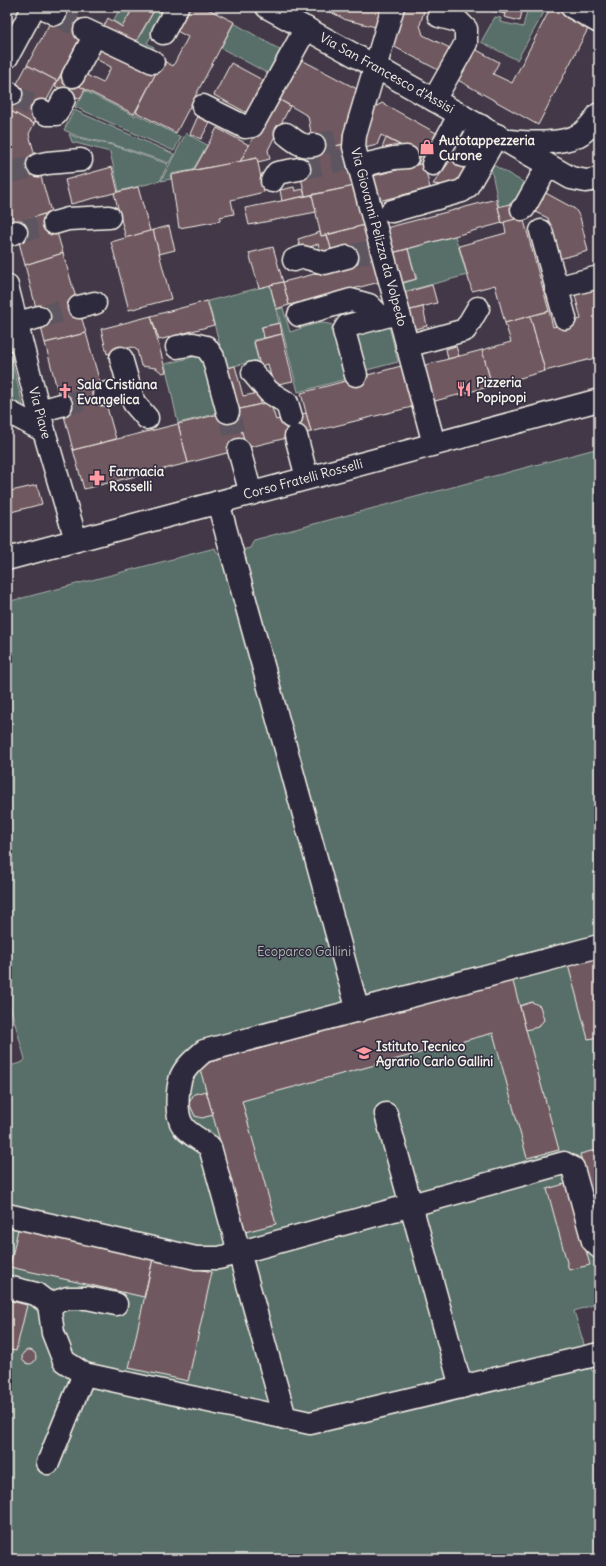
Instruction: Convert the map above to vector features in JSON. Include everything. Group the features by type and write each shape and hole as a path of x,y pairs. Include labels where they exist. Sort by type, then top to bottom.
{"street":[{"path":"7,57 34,7"},
{"path":"163,33 177,7"},
{"name":"Via San Francesco d'Assisi","path":"267,7 460,114 548,165 578,180 599,180"},
{"name":"Via Giovanni Pelizza da Volpedo","path":"393,7 352,152 376,249 408,346 434,444"},
{"path":"572,7 599,22"},
{"path":"434,100 466,43 466,29 458,21 439,16"},
{"path":"203,106 245,127 252,126 306,28"},
{"path":"73,76 90,33 153,62"},
{"path":"42,111 47,114 56,114 64,99"},
{"path":"433,164 460,114"},
{"name":"Via San Francesco d'Assisi","path":"495,134 526,143 556,142 581,134 592,124 599,114"},
{"path":"286,134 299,144 307,146 314,145"},
{"path":"464,156 495,134"},
{"path":"392,211 462,192 467,187 495,134"},
{"path":"352,152 394,158 407,157"},
{"path":"38,165 81,160"},
{"path":"522,208 524,208 548,165"},
{"path":"272,181 277,174 299,169"},
{"path":"54,223 68,219 109,217"},
{"path":"541,230 565,318"},
{"path":"294,260 304,257 325,263 347,257"},
{"path":"556,288 599,277"},
{"name":"Via Piave","path":"7,286 41,421 76,540"},
{"path":"299,315 351,300 369,305 376,312 378,318"},
{"path":"408,346 465,330 478,308"},
{"path":"356,375 344,331 347,326 398,313"},
{"path":"16,323 39,317"},
{"path":"177,347 193,344 206,346 213,356 228,412"},
{"path":"121,358 134,403 147,418"},
{"path":"253,373 269,392 287,403 307,478"},
{"path":"104,394 129,388"},
{"name":"Corso Fratelli Rosselli","path":"7,559 599,400"},
{"path":"7,411 41,421 61,405"},
{"path":"239,450 251,494"},
{"path":"218,502 358,1010"},
{"path":"285,1418 210,1147 187,1131 182,1125 178,1113 178,1097 182,1076 193,1061 204,1051 599,946"},
{"path":"386,1114 461,1387"},
{"path":"7,1215 196,1258 219,1258 564,1163 573,1168 593,1241 599,1247"},
{"path":"7,1287 36,1294 49,1304 53,1333 64,1361 84,1374 310,1424 599,1354"},
{"path":"49,1304 68,1298 87,1298 116,1304"},
{"path":"48,1463 84,1374"}],"green space":[{"path":"121,7 133,7 123,26 113,21"},
{"path":"156,7 169,7 147,43 154,47 151,53 136,44"},
{"path":"528,7 547,7 517,60 481,42 495,17 501,18 500,22 523,27"},
{"path":"234,23 282,51 269,74 221,48"},
{"path":"85,91 135,116 136,114 181,137 174,151 75,107"},
{"path":"74,110 174,154 169,163 112,144 79,137 64,130"},
{"path":"186,133 207,145 193,170 170,174 171,179 161,181"},
{"path":"69,134 78,138 112,145 168,164 160,181 119,191 110,152 72,142"},
{"path":"490,163 528,185 519,201 499,207"},
{"path":"455,236 467,275 403,292 401,284 417,279 408,249"},
{"path":"270,285 279,323 261,327 264,338 253,340 258,360 226,368 208,301"},
{"path":"283,308 290,332 320,323 326,323 336,328 350,378 298,392 277,309"},
{"path":"388,322 398,362 363,371 353,335"},
{"path":"7,341 24,410 7,401"},
{"path":"201,355 223,412 178,423 165,364"},
{"name":"Ecoparco Gallini","path":"599,448 599,1303 574,1311 592,1371 599,1370 599,1559 7,1559 7,1067 23,1062 25,1059 7,995 7,602 215,548 217,553 221,555 250,548 254,540"}],"building":[{"path":"134,7 156,7 135,43 104,26 108,18 122,27"},
{"path":"187,7 204,7 234,22 176,133 136,112 162,60 173,66 188,37 175,30"},
{"path":"326,7 382,7 376,27 346,20 325,9"},
{"path":"401,7 425,7 420,25 423,35 450,48 440,71 391,45"},
{"path":"475,7 507,7 505,14"},
{"path":"507,7 523,7 520,21 504,17"},
{"path":"551,7 559,7 590,25 538,125 456,79 471,47 499,62 493,74 512,83"},
{"path":"58,8 89,24 57,81 27,65"},
{"path":"102,43 157,71 134,114 74,84 80,72 103,83 111,67 94,58"},
{"path":"296,57 359,90 343,136 345,144 314,150 308,116 275,97"},
{"path":"231,63 268,83 251,115 214,95"},
{"path":"27,65 57,81 34,124 7,109 7,102"},
{"path":"60,77 85,89 80,99 55,86"},
{"path":"275,97 290,106 268,150 270,159 258,162 257,158 240,162"},
{"path":"382,103 438,134 425,158 381,135 377,145 365,148 361,144 372,109"},
{"path":"7,109 34,124 29,134 51,212 14,223 7,198"},
{"path":"198,116 210,122 201,139 190,134"},
{"path":"217,128 249,145 240,162 194,170"},
{"path":"386,138 421,156 418,165 386,173 388,151 382,148"},
{"path":"345,144 355,186 305,196 296,154"},
{"path":"456,153 471,164 455,187 433,184"},
{"path":"257,158 264,192 231,200 234,214 220,217 220,221 179,228 171,175"},
{"path":"424,163 430,188 379,201 373,176"},
{"path":"112,167 118,192 71,204 65,180"},
{"path":"355,186 365,225 321,236 312,195"},
{"path":"138,187 150,231 126,238 114,193"},
{"path":"294,187 295,191 303,189 305,196 282,201 280,190"},
{"path":"544,192 575,209 580,217 588,251 559,259 548,218 533,211"},
{"path":"312,195 316,212 249,225 245,208"},
{"path":"496,199 502,223 392,253 386,228"},
{"path":"519,202 523,217 502,223 498,207"},
{"path":"51,212 63,253 25,265 14,223"},
{"path":"523,217 549,311 505,323 495,285 472,291 459,246 506,233 504,222"},
{"path":"365,225 373,259 350,265 332,252 327,235"},
{"path":"169,226 175,250 159,254 153,230"},
{"path":"153,230 171,299 129,310 111,242"},
{"path":"320,232 321,236 327,235 332,252 322,256 318,244 301,250 298,239"},
{"path":"273,247 283,282 259,288 249,253"},
{"path":"408,249 416,279 401,283 392,253"},
{"path":"63,253 86,333 45,343 25,265"},
{"path":"373,259 380,282 289,305 283,282"},
{"path":"283,282 289,305 276,309 270,285"},
{"path":"432,285 437,303 407,311 403,293"},
{"path":"598,289 599,357 545,371 530,316 549,311 553,327 581,319 575,295"},
{"path":"207,301 214,325 159,340 151,316"},
{"path":"423,307 427,326 412,330 407,311"},
{"path":"151,316 166,372 162,373 156,368 141,366 137,350 132,347 107,354 101,329"},
{"path":"530,316 545,371 492,386 482,350 511,342 505,323"},
{"path":"280,323 282,334 264,338 262,327"},
{"path":"86,333 116,439 73,450 45,343"},
{"path":"282,334 293,381 273,385 268,364 260,366 254,341"},
{"path":"456,346 459,356 448,359 446,349"},
{"path":"482,350 492,386 431,402 422,366"},
{"path":"235,366 243,396 259,393 261,404 236,410 225,369"},
{"path":"401,366 412,407 311,432 301,393"},
{"path":"270,402 276,420 306,413 311,432 246,448 236,410"},
{"path":"236,410 246,448 188,463 178,424"},
{"path":"178,424 188,463 84,489 73,450"},
{"path":"37,485 42,504 7,513 7,492"},
{"path":"599,957 599,1037 588,1039 568,965"},
{"path":"512,978 559,1150 527,1158 493,1033 242,1101 276,1224 245,1232 199,1065 480,989"},
{"path":"532,1002 540,1006 544,1020 538,1027 526,1030 520,1006"},
{"path":"206,1091 213,1115 202,1118 195,1116 189,1103 194,1094"},
{"path":"599,1149 599,1224 580,1154"},
{"path":"568,1183 590,1265 569,1270 547,1189"},
{"path":"18,1229 153,1259 144,1297 10,1267"},
{"path":"153,1259 212,1272 188,1381 129,1368"},
{"path":"7,1300 27,1305 16,1351 7,1349"},
{"path":"26,1350 32,1350 36,1354 36,1360 32,1364 26,1364 22,1360 22,1354"}],"tunnel":[{"path":"55,14 85,30"},
{"path":"11,94 42,111"},
{"path":"314,145 343,139"},
{"path":"299,169 348,159"},
{"path":"7,173 38,165"},
{"path":"16,232 54,223"},
{"path":"347,257 371,251"},
{"path":"39,317 79,307"},
{"path":"61,405 104,394"},
{"path":"228,412 239,450"}],"place":[{"name":"Autotappezzeria Curone","path":"427,147"},
{"name":"Pizzeria Popipopi","path":"464,389"},
{"name":"Sala Cristiana Evangelica","path":"65,391"},
{"name":"Farmacia Rosselli","path":"97,478"},
{"name":"Istituto Tecnico Agrario Carlo Gallini","path":"364,1053"}]}
